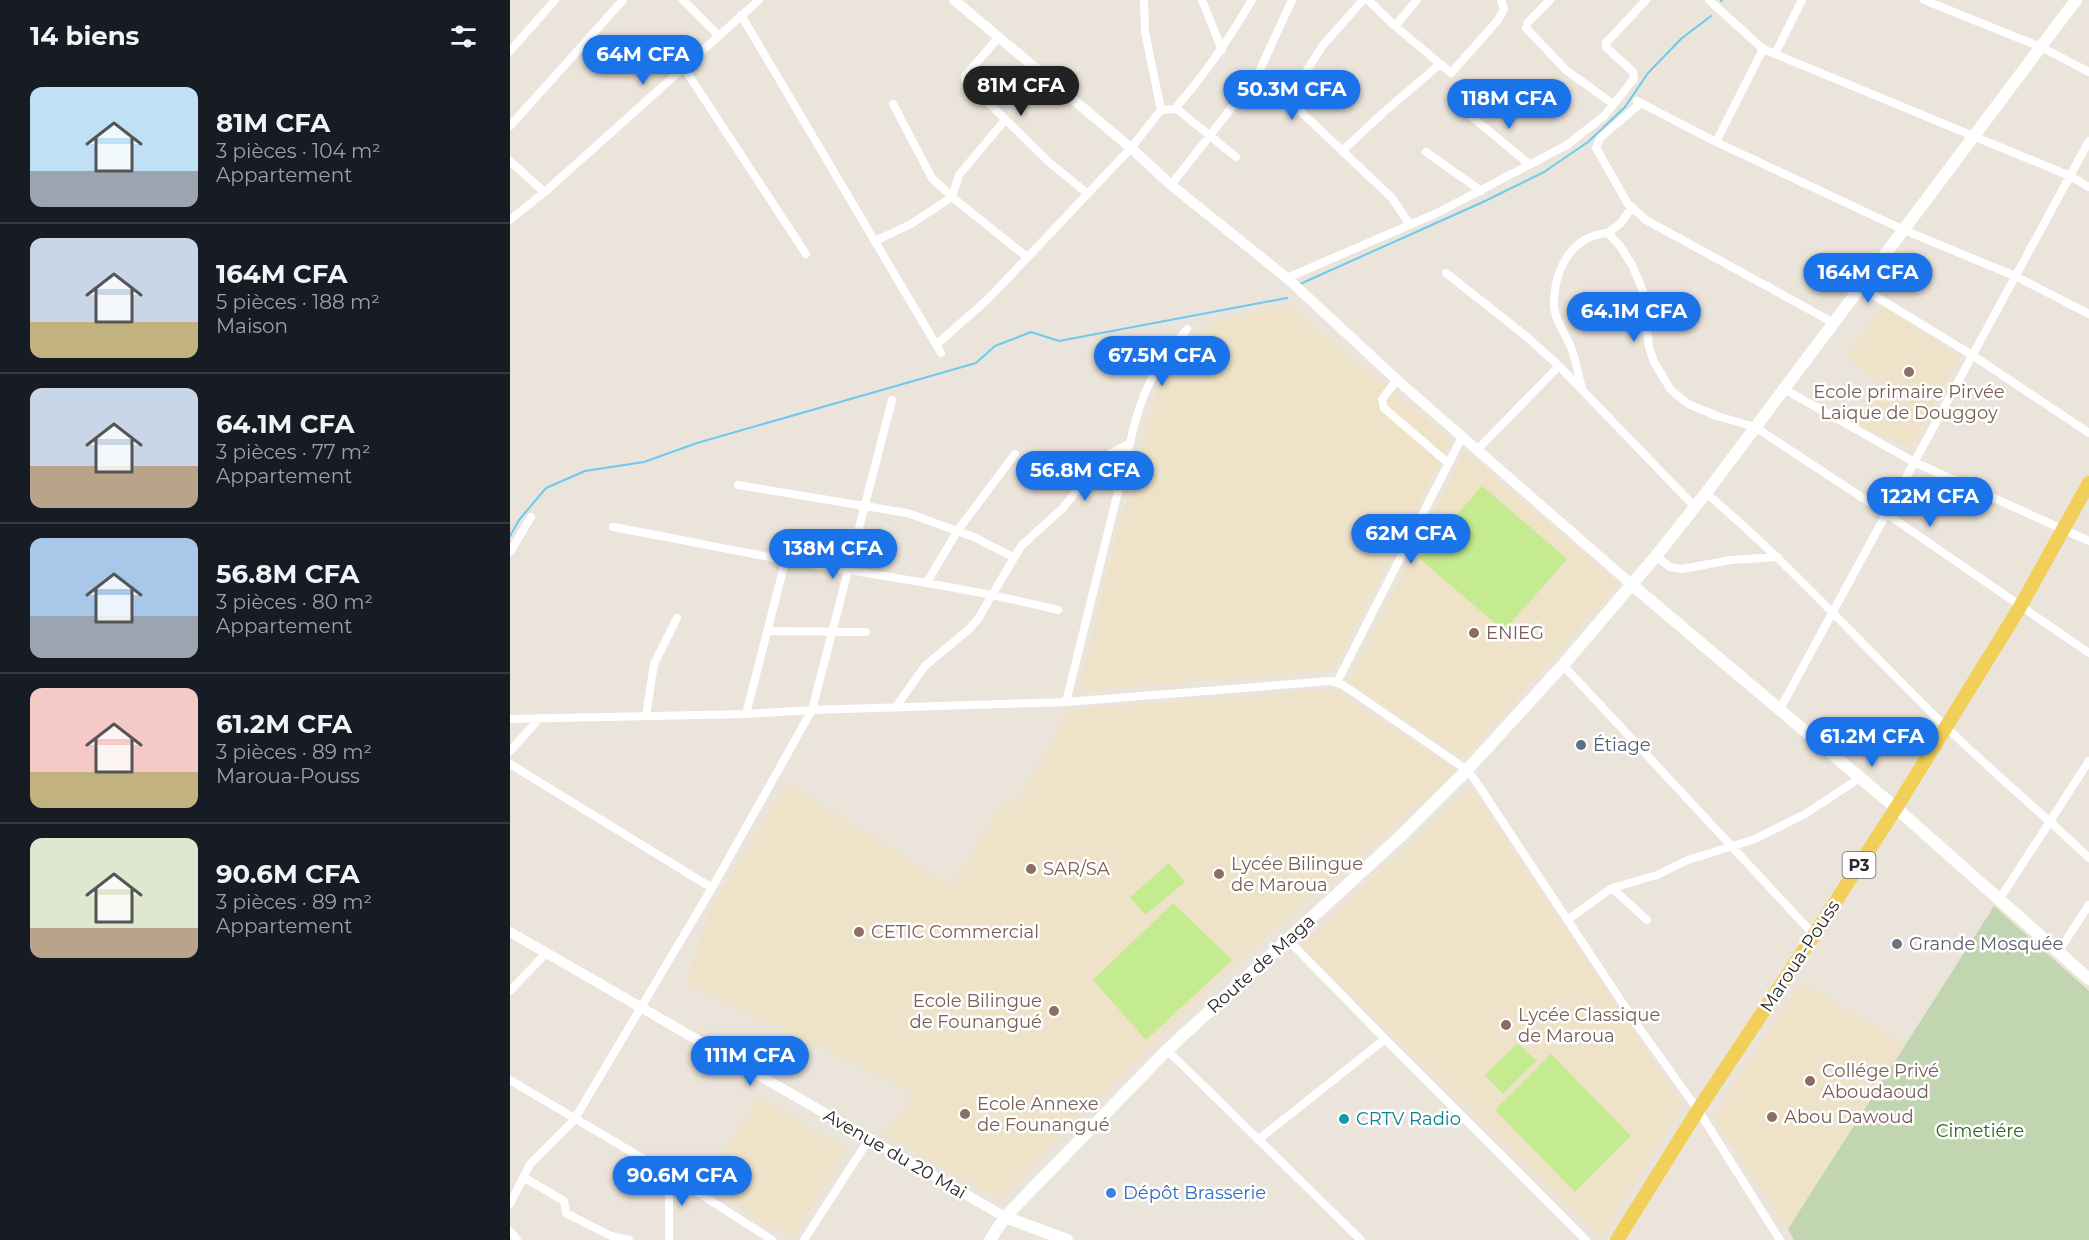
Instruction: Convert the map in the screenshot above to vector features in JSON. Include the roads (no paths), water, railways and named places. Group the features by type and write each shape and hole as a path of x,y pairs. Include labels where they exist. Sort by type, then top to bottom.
{"main road":[{"name":"Route de Maga","path":"990,1240 1005,1217 1167,1050 1404,833 1467,770 1563,665 1656,556 1706,493 2076,0"},
{"name":"Maroua-Pouss","path":"1617,1240 1698,1110 1815,935 1896,808 2020,607 2089,483"},
{"path":"1631,584 1896,808 2089,979"},
{"name":"Avenue du 20 Mai","path":"1005,1217 1067,1240"}],"street":[{"path":"510,51 555,0"},
{"path":"510,126 622,0"},
{"path":"683,0 719,36"},
{"path":"510,220 759,0"},
{"path":"954,0 1287,278 1397,381 1631,584"},
{"path":"936,345 989,298 1131,148 1161,110 1145,32 1144,0"},
{"path":"1202,0 1222,50"},
{"path":"1177,110 1178,105 1222,50 1252,0"},
{"path":"1172,184 1258,72 1292,0"},
{"path":"1288,100 1323,45 1363,0"},
{"path":"1368,0 1451,73 1498,20 1504,9 1501,0"},
{"path":"1395,26 1417,0"},
{"path":"1550,0 1528,22 1526,28 1563,66 1613,104"},
{"path":"1287,278 1410,225 1481,191 1567,146 1586,132 1604,116 1634,79 1634,75 1606,47 1606,43 1646,0"},
{"path":"1709,0 1763,49 2070,176 2089,187"},
{"path":"1775,54 1802,0"},
{"path":"1923,0 2041,47 2089,72"},
{"path":"741,15 941,353"},
{"path":"999,37 964,78 1050,163 1088,193"},
{"path":"1716,142 1763,49"},
{"path":"1343,150 1440,64"},
{"path":"684,68 806,254"},
{"path":"1258,72 1392,198 1410,225"},
{"path":"1834,323 1646,220 1623,197 1596,148 1600,138 1639,102 1716,142 1905,230 2015,276 2089,314"},
{"path":"893,104 932,178 952,197 1027,257"},
{"path":"1161,110 1177,110 1236,157"},
{"path":"1472,117 1529,164"},
{"path":"875,241 910,224 952,197 959,175 1005,120"},
{"path":"1780,709 2089,141"},
{"path":"1426,152 1481,191"},
{"path":"510,160 544,192"},
{"path":"1582,390 1571,348 1559,325 1554,305 1560,268 1571,250 1592,238 1608,233 1621,223 1632,207"},
{"path":"1608,233 1632,265 1643,291 1649,347 1654,362 1665,381 1688,404 1717,416 1755,427 1887,514 2089,653"},
{"path":"1446,273 1526,336 1559,366 1695,507"},
{"path":"1863,286 1875,296 1971,355 2089,433"},
{"path":"1066,702 1136,414 1155,371 1187,328"},
{"path":"1477,450 1559,366"},
{"path":"1397,381 1382,399 1384,408 1448,463"},
{"path":"1784,389 1914,462 2089,541"},
{"path":"510,1204 530,1164 574,1120 712,888 812,710 892,400"},
{"path":"1337,682 1462,437"},
{"path":"895,708 929,663 973,625 1013,557 1029,537 1071,498 1100,459 1130,443"},
{"path":"927,582 958,530 1015,454"},
{"path":"738,485 907,513 958,530 1013,557"},
{"path":"1706,493 1778,557 1946,727 2089,858"},
{"path":"510,552 531,517"},
{"path":"613,527 815,565 927,582 1058,610"},
{"path":"1656,556 1670,567 1682,569 1731,560 1778,557"},
{"path":"746,714 786,558"},
{"path":"646,716 654,664 677,618"},
{"path":"766,631 866,632"},
{"path":"1563,665 1815,935"},
{"path":"510,718 746,714 1066,702 1337,682 1467,770 1635,1022 1698,1110 1780,1240"},
{"path":"510,751 540,718"},
{"path":"1999,900 2089,761"},
{"path":"510,764 712,888"},
{"path":"1568,920 1612,888 1657,875 1684,861 1755,839 1805,814 1860,778"},
{"path":"1612,888 1647,920"},
{"path":"2058,952 2089,905"},
{"name":"Avenue du 20 Mai","path":"510,932 1005,1217"},
{"path":"1288,940 1586,1240"},
{"path":"510,992 546,953"},
{"path":"1257,1140 1385,1039"},
{"path":"1167,1050 1361,1240"},
{"path":"510,1080 574,1120 669,1174 772,1240"},
{"path":"804,1240 868,1139"},
{"path":"669,1174 669,1240"},
{"path":"523,1177 564,1201 566,1213 611,1236 629,1240"},
{"path":"510,1231 517,1240"}],"waterway":[{"path":"1300,284 1483,202 1544,172 1588,142 1625,107 1648,73 1682,38 1711,16"},
{"path":"510,536 519,520 546,488 585,471 644,462 697,443 976,363 995,346 1031,332 1059,341 1287,298"}],"place":[{"name":"Ecole primaire Pirvée Laique de Douggoy","path":"1909,372"},
{"name":"ENIEG","path":"1474,633"},
{"name":"Étiage","path":"1581,745"},
{"name":"SAR/SA","path":"1031,869"},
{"name":"Lycée Bilingue de Maroua","path":"1219,874"},
{"name":"CETIC Commercial","path":"859,932"},
{"name":"Grande Mosquée","path":"1897,944"},
{"name":"Ecole Bilingue de Founangué","path":"1054,1011"},
{"name":"Lycée Classique de Maroua","path":"1506,1025"},
{"name":"Collége Privé Aboudaoud","path":"1810,1081"},
{"name":"Ecole Annexe de Founangué","path":"965,1114"},
{"name":"Abou Dawoud","path":"1772,1117"},
{"name":"CRTV Radio","path":"1344,1119"},
{"name":"Dépôt Brasserie","path":"1111,1193"}],"park label":[{"name":"Cimetiére","path":"1980,1131"}]}
